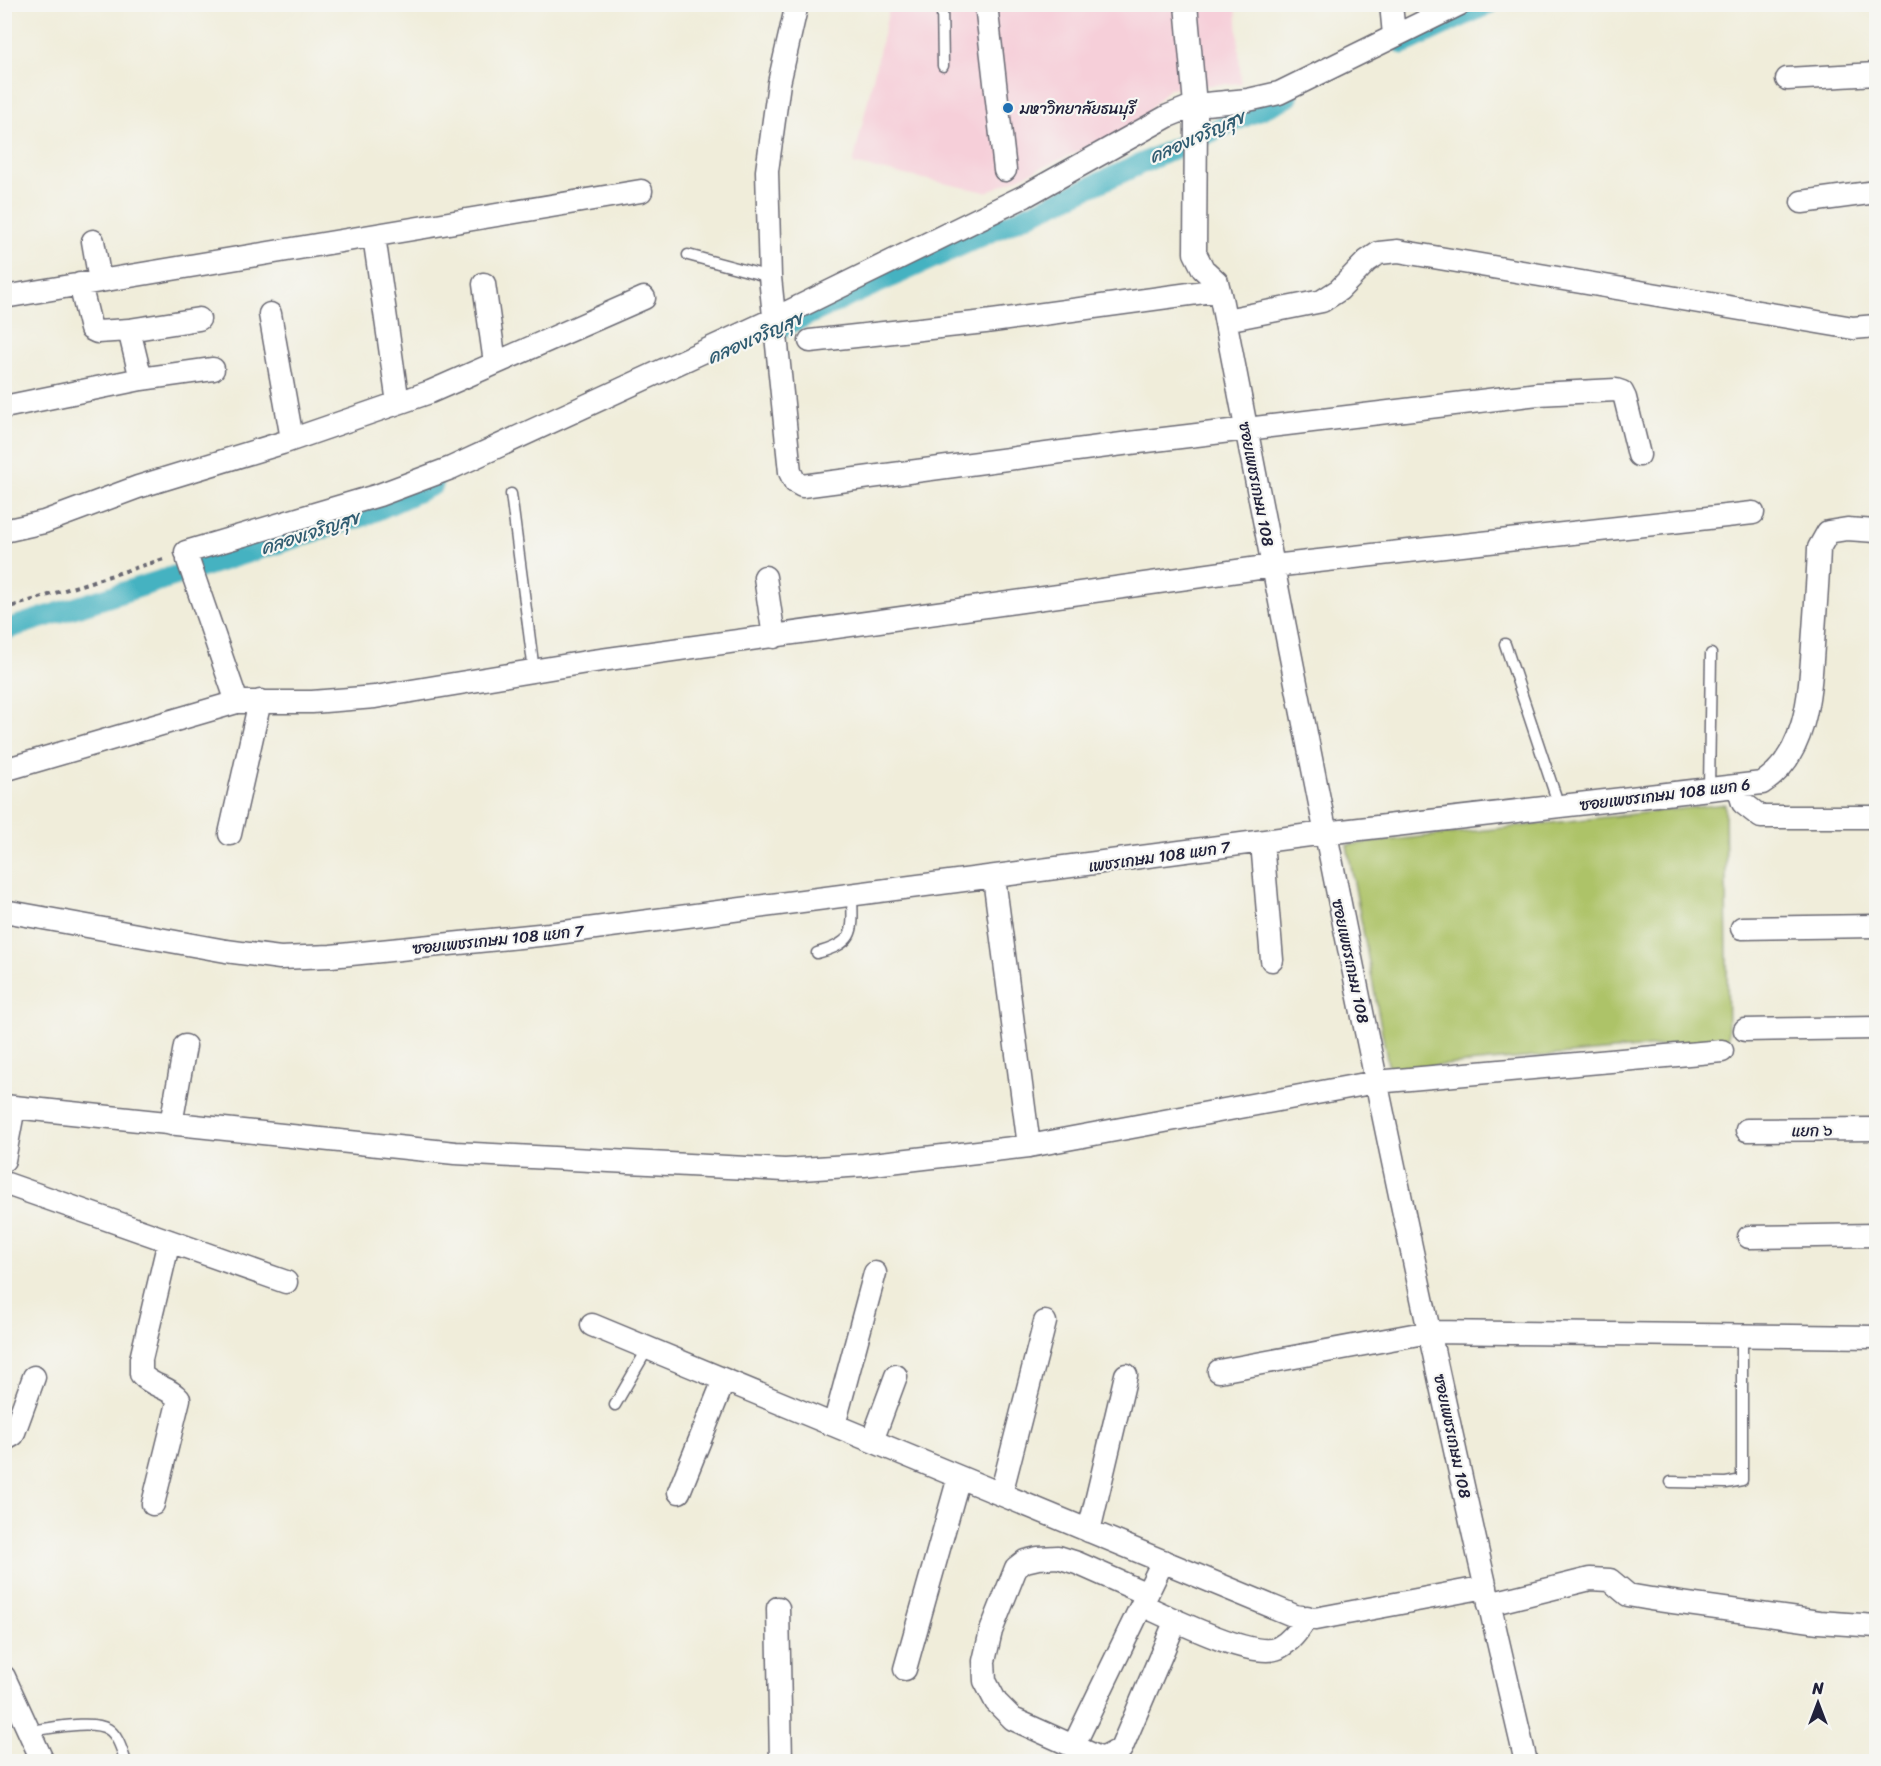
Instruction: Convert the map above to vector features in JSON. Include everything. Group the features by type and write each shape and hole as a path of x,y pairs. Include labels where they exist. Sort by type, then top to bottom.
{"street":[{"path":"797,4 779,83 767,171 770,278 776,322 777,359 790,472 795,482 802,486 1538,394 1616,390 1622,392 1625,398 1640,455"},
{"path":"986,4 1005,170"},
{"name":"ซอยเพชรเกษม 108","path":"1186,4 1196,110 1195,253 1203,269 1216,282 1226,320 1325,833 1376,1082 1487,1595 1526,1761"},
{"path":"1391,4 1394,35"},
{"path":"237,702 187,556 379,495 451,468 776,322 1024,196 1138,132 1196,110 1279,93 1460,4"},
{"path":"1786,79 1876,74"},
{"path":"4,297 641,191"},
{"path":"1802,202 1876,192"},
{"path":"374,236 398,403"},
{"path":"93,241 90,282 91,328 97,332 129,330 199,319"},
{"path":"1226,320 1322,301 1339,290 1367,261 1379,253 1398,251 1842,326 1876,326"},
{"path":"484,284 495,363"},
{"path":"810,341 985,322 1219,290"},
{"path":"4,531 44,522 138,487 398,403 645,298"},
{"path":"270,314 292,439"},
{"path":"129,330 141,379"},
{"path":"4,407 141,379 213,369"},
{"path":"4,770 237,702 260,700 312,702 375,698 534,671 1273,566 1410,549 1753,513"},
{"name":"ซอยเพชรเกษม 108 แยก 6","path":"1325,833 1762,783 1775,775 1790,754 1809,699 1819,548 1828,532 1847,529 1876,531"},
{"path":"765,577 774,637"},
{"path":"230,834 260,700"},
{"path":"1738,787 1743,803 1761,817 1876,817"},
{"name":"เพชรเกษม 108 แยก 7","path":"994,878 1325,833"},
{"path":"1262,842 1272,960"},
{"path":"994,878 1029,1146"},
{"name":"ซอยเพชรเกษม 108 แยก 7","path":"4,911 226,951 280,958 331,957 538,936 994,878"},
{"path":"1742,928 1876,926"},
{"path":"1745,1030 1876,1028"},
{"path":"171,1124 185,1046"},
{"path":"4,1160 9,1106 455,1153 785,1170 864,1165 1029,1146 1376,1082 1722,1051"},
{"name":"แยก ๖","path":"1747,1130 1876,1129"},
{"path":"4,1183 286,1282"},
{"path":"1749,1237 1876,1235"},
{"path":"153,1504 179,1399 165,1387 149,1383 141,1374 141,1359 169,1241"},
{"path":"834,1425 875,1273"},
{"path":"1001,1494 1045,1322"},
{"path":"592,1325 1276,1609 1307,1617 1331,1616 1590,1579 1610,1580 1629,1595 1652,1599 1876,1626"},
{"path":"1219,1371 1430,1332 1876,1337"},
{"path":"1089,1531 1126,1375"},
{"path":"872,1441 896,1376"},
{"path":"4,1440 13,1435 34,1377"},
{"path":"679,1492 724,1380"},
{"path":"905,1669 959,1477"},
{"path":"1176,1620 1121,1749 1102,1759 1012,1719 996,1702 985,1681 984,1661 991,1631 1016,1568 1032,1559 1058,1557 1145,1599 1176,1620 1225,1642 1276,1649 1290,1640 1307,1617"},
{"path":"1073,1747 1163,1561"},
{"path":"778,1608 781,1761"},
{"path":"4,1677 43,1761"}],"lane":[{"path":"942,4 943,66"},
{"path":"688,255 770,278"},
{"path":"511,494 534,671"},
{"path":"1505,644 1559,806"},
{"path":"1709,789 1711,654"},
{"path":"817,953 840,947 848,940 852,931 852,896"},
{"path":"1671,1482 1726,1483 1742,1480 1742,1337"},
{"path":"615,1405 648,1348"},
{"path":"29,1731 93,1724 108,1729 116,1739 126,1761"}],"path":[{"path":"4,609 187,556"}],"shaded area":[{"name":"มหาวิทยาลัยธนบุรี","path":"890,5 1236,5 1241,83 1169,88 1133,128 986,192 853,164"}],"green space":[{"path":"1725,804 1728,1040 1389,1070 1347,845"}],"waterway":[{"name":"คลองเจริญสุข","path":"1403,44 1489,4"},
{"name":"คลองเจริญสุข","path":"775,330 1288,97"},
{"name":"คลองเจริญสุข","path":"4,630 364,516 433,485"}],"place":[{"name":"มหาวิทยาลัยธนบุรี","path":"1008,108"}]}
